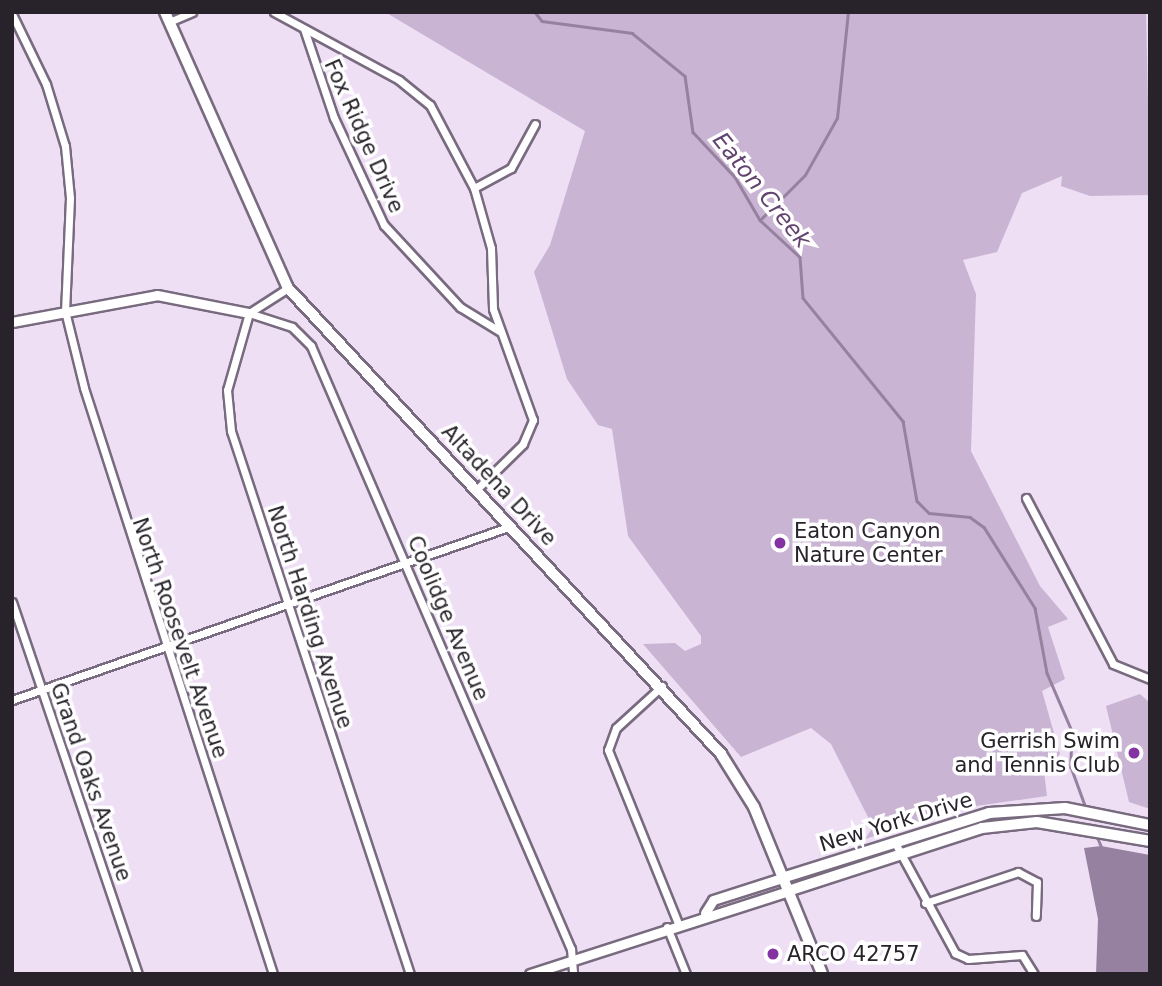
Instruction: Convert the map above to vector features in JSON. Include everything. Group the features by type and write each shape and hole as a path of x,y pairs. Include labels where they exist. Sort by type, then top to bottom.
{"main road":[{"name":"Altadena Drive","path":"167,17 288,288 663,685 738,780 822,974"},
{"name":"New York Drive","path":"782,878 893,840 989,813 1065,808 1150,825"},
{"name":"New York Drive","path":"788,891 898,852 982,828 1037,822 1079,826 1150,841"}],"street":[{"path":"167,17 192,12"},
{"path":"274,12 399,80 430,105 474,188 491,248 500,331 533,420 523,444 477,489"},
{"name":"North Roosevelt Avenue","path":"12,14 46,84 65,146 70,198 65,310 117,506 274,974"},
{"name":"Fox Ridge Drive","path":"304,29 334,118 384,225 460,307 500,331"},
{"path":"474,188 511,168 535,124"},
{"path":"12,322 157,295 249,313 288,288"},
{"name":"Coolidge Avenue","path":"249,313 292,327 311,346 571,960 573,974"},
{"name":"North Harding Avenue","path":"249,313 227,390 230,431 410,974"},
{"path":"1026,498 1113,664 1150,679"},
{"path":"12,700 406,565 511,526"},
{"name":"Grand Oaks Avenue","path":"12,602 138,974"},
{"path":"663,685 616,728 608,750 678,923"},
{"path":"893,840 925,903 960,958 1013,953 1028,959 1034,974"},
{"path":"925,903 1018,872 1037,882 1036,916"},
{"name":"New York Drive","path":"705,913 713,901 782,878"},
{"name":"New York Drive","path":"530,974 705,913 788,891"},
{"path":"667,927 686,974"}],"shaded area":[{"path":"385,12 1146,12 1150,195 1090,196 1061,186 1062,176 1022,193 997,252 963,260 976,294 971,451 1040,586 1068,619 1048,627 1065,679 1042,691 1060,754 1044,771 1047,796 962,808 865,839 873,827 831,744 811,728 741,757 643,644 675,643 685,651 701,644 701,636 628,536 612,429 598,425 567,379 534,272 550,245 585,131"},
{"name":"Gerrish Swim and Tennis Club","path":"1140,694 1150,703 1150,809 1129,802 1106,706"},
{"path":"1101,846 1150,855 1150,974 1096,974 1098,919 1084,848"}],"waterway":[{"name":"Eaton Creek","path":"535,12 542,21 632,33 685,76 693,132 735,177 760,220 800,257 803,298 903,421 917,501 929,513 970,517 984,527 1035,608 1047,673 1072,731 1071,767 1086,808"},
{"path":"761,219 805,175 837,118 848,12"},
{"name":"Eaton Creek","path":"1096,834 1101,846"}],"place":[{"name":"Eaton Canyon Nature Center","path":"780,543"},
{"name":"Gerrish Swim and Tennis Club","path":"1134,753"},
{"name":"ARCO 42757","path":"773,954"}]}
